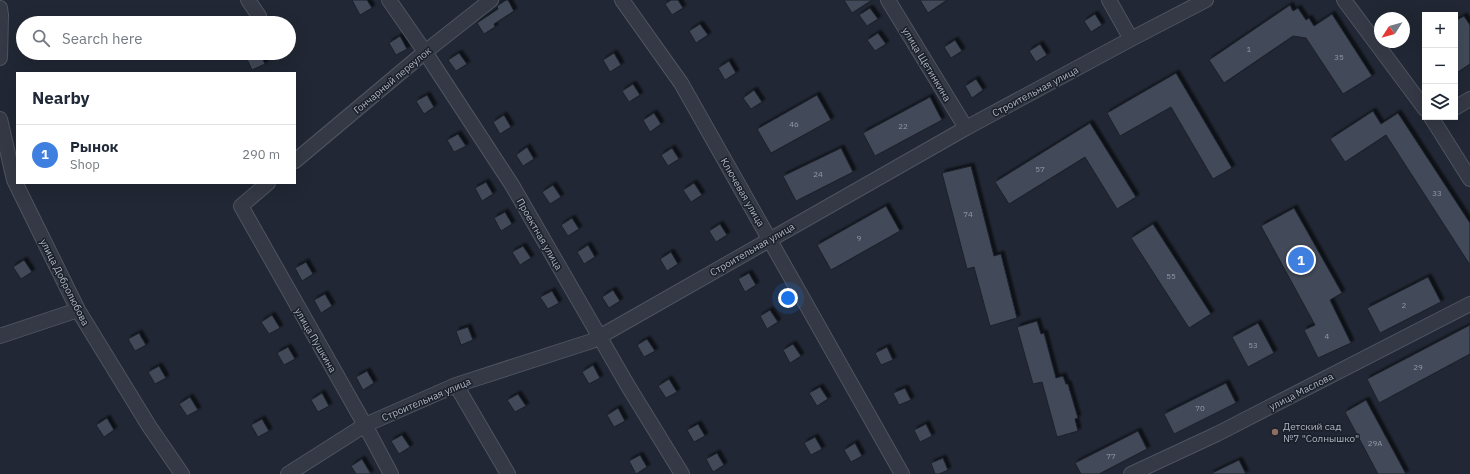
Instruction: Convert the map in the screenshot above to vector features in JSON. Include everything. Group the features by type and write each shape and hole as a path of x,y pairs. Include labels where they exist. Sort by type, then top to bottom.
{"street":[{"path":"248,0 259,16"},
{"name":"Проектная улица","path":"389,0 512,185 600,337 682,474"},
{"name":"Гончарный переулок","path":"296,160 425,52 491,0"},
{"name":"Ключевая улица","path":"622,0 681,83 902,474"},
{"name":"улица Щетинкина","path":"888,0 966,128"},
{"path":"1109,0 1131,39"},
{"path":"1344,0 1422,105"},
{"name":"Строительная улица","path":"288,474 365,425 456,385 592,341 600,337 966,128 1202,1"},
{"path":"0,8 0,58"},
{"path":"1458,106 1470,99"},
{"name":"улица Добролюбова","path":"0,119 14,180 78,310 149,426 182,474"},
{"path":"1436,120 1470,180"},
{"name":"улица Пушкина","path":"267,184 241,206 392,474"},
{"name":"улица Маслова","path":"1131,474 1217,434 1470,304"},
{"path":"0,336 78,310"},
{"path":"456,385 508,474"}],"building":[{"path":"352,0 367,0 372,8 360,15"},
{"path":"508,0 514,11 494,24 495,27 484,34 477,23 498,9 497,6"},
{"path":"671,0 678,0 683,8 672,15 665,4"},
{"path":"844,0 872,0 852,13"},
{"path":"920,0 947,0 928,13"},
{"path":"1290,5 1293,11 1298,8 1306,20 1309,18 1314,26 1332,14 1372,76 1343,94 1306,38 1293,36 1224,83 1209,60"},
{"path":"870,8 878,19 867,26 859,15"},
{"path":"1095,14 1102,25 1091,32 1084,21"},
{"path":"1464,16 1470,25 1470,64 1458,72 1458,48 1458,19"},
{"path":"700,24 708,35 696,43 689,31"},
{"path":"878,33 886,44 875,51 867,40"},
{"path":"400,36 407,49 396,55 389,43"},
{"path":"955,40 962,51 951,58 944,47"},
{"path":"1040,44 1047,55 1036,62 1029,51"},
{"path":"459,53 467,64 456,71 448,60"},
{"path":"614,53 621,65 610,72 603,60"},
{"path":"247,60 263,60 265,64 252,70"},
{"path":"729,61 736,73 725,80 718,68"},
{"path":"1176,73 1232,168 1213,179 1171,107 1120,136 1107,113"},
{"path":"976,79 983,90 972,98 965,86"},
{"path":"633,84 640,95 629,102 622,91"},
{"path":"754,90 762,102 751,109 743,98"},
{"path":"427,95 434,107 424,114 416,101"},
{"path":"817,95 831,120 771,153 757,129"},
{"path":"930,97 942,120 875,156 863,133"},
{"path":"1373,111 1381,124 1398,113 1470,223 1470,265 1386,135 1345,162 1330,139"},
{"path":"654,113 661,124 650,132 643,120"},
{"path":"504,115 511,127 500,134 493,122"},
{"path":"1090,123 1136,197 1117,209 1085,157 1009,204 995,182"},
{"path":"458,134 466,146 454,152 447,140"},
{"path":"527,147 534,159 523,166 516,155"},
{"path":"672,148 679,159 668,166 661,155"},
{"path":"841,148 853,172 796,201 783,176"},
{"path":"971,166 994,256 1001,254 1017,318 990,326 974,267 967,269 942,173"},
{"path":"486,182 493,194 482,201 475,188"},
{"path":"694,183 702,195 691,202 683,190"},
{"path":"553,185 561,197 550,204 542,192"},
{"path":"886,206 900,231 831,270 817,245"},
{"path":"1294,208 1342,293 1330,300 1351,343 1318,358 1304,330 1315,325 1261,226"},
{"path":"505,212 512,224 501,231 494,218"},
{"path":"572,218 579,229 568,236 561,225"},
{"path":"720,224 727,235 716,242 709,231"},
{"path":"1153,224 1211,314 1189,328 1131,238"},
{"path":"588,245 595,257 584,264 577,252"},
{"path":"523,246 531,258 520,265 512,252"},
{"path":"671,252 678,264 667,271 660,259"},
{"path":"24,260 32,272 21,279 13,267"},
{"path":"306,262 313,274 302,281 295,268"},
{"path":"749,273 756,285 745,292 738,279"},
{"path":"1428,277 1441,302 1380,333 1367,308"},
{"path":"613,290 620,301 609,308 602,297"},
{"path":"552,291 559,303 548,309 540,297"},
{"path":"325,294 332,306 321,313 314,300"},
{"path":"770,310 778,322 767,329 760,316"},
{"path":"272,315 280,328 269,334 261,322"},
{"path":"1037,321 1041,334 1044,333 1056,378 1063,376 1066,384 1068,384 1078,418 1075,419 1078,431 1057,437 1042,382 1033,384 1017,327"},
{"path":"1258,323 1274,353 1248,367 1232,337"},
{"path":"1470,325 1470,354 1379,403 1367,379"},
{"path":"468,327 473,340 461,345 456,331"},
{"path":"139,333 146,345 135,351 128,339"},
{"path":"647,339 655,351 644,357 637,345"},
{"path":"793,344 801,356 790,363 783,350"},
{"path":"288,347 295,359 284,365 277,353"},
{"path":"887,347 893,360 881,365 875,353"},
{"path":"593,365 600,378 589,384 582,372"},
{"path":"159,366 166,378 155,384 148,372"},
{"path":"367,371 374,383 363,390 356,377"},
{"path":"669,379 677,392 666,398 658,386"},
{"path":"1226,383 1236,403 1174,434 1164,414"},
{"path":"820,387 828,399 817,406 809,393"},
{"path":"905,388 911,400 899,405 893,393"},
{"path":"322,393 329,406 318,412 311,400"},
{"path":"518,394 526,406 515,412 507,400"},
{"path":"190,397 198,410 187,416 179,404"},
{"path":"1366,400 1406,474 1378,474 1345,412"},
{"path":"618,408 625,421 614,427 607,415"},
{"path":"107,418 114,430 104,437 96,425"},
{"path":"262,419 269,431 258,437 251,425"},
{"path":"698,424 705,436 694,442 687,430"},
{"path":"926,424 932,436 920,442 914,430"},
{"path":"1138,431 1147,449 1099,474 1081,474 1075,463"},
{"path":"402,435 410,447 399,454 391,441"},
{"path":"815,437 822,449 811,455 804,443"},
{"path":"855,443 862,456 851,462 844,450"},
{"path":"717,453 724,465 713,472 706,459"},
{"path":"640,455 647,467 636,474 629,461"},
{"path":"943,458 948,470 935,474 931,463"},
{"path":"362,459 371,474 356,474 351,466"},
{"path":"1239,460 1246,474 1210,474"}],"place":[{"name":"Рынок","path":"1301,260"},
{"name":"Детский сад №7 \"Солнышко\"","path":"1275,432"}]}
